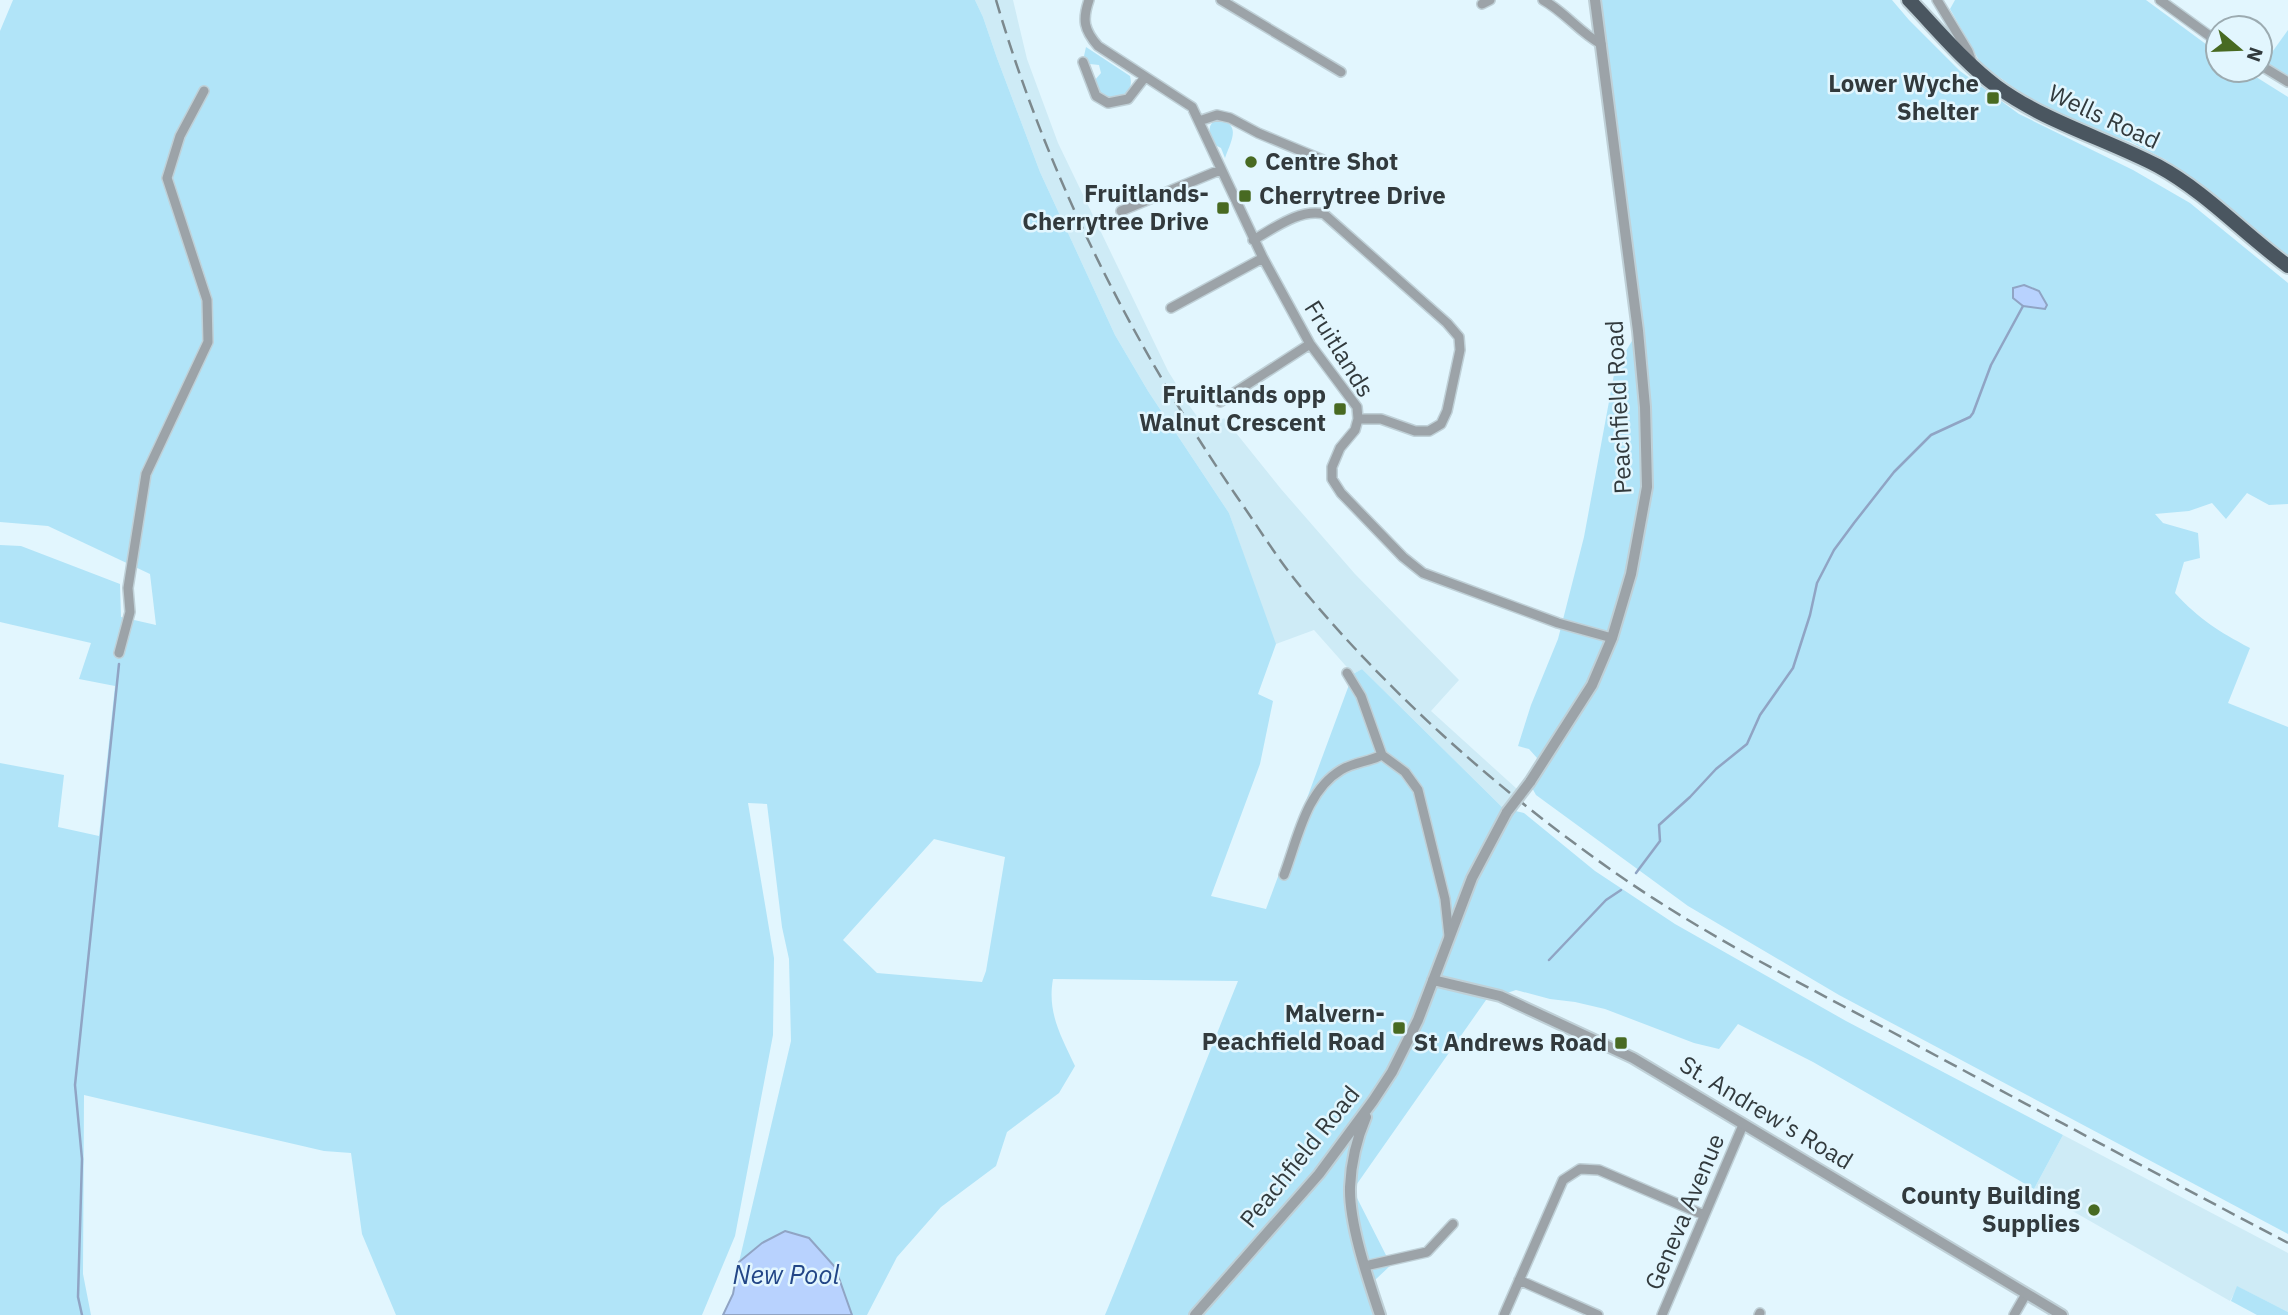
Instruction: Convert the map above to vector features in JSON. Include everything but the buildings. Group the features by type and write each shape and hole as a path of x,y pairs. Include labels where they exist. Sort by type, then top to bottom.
{"highway":[{"name":"Wells Road","path":"1909,0 1995,86 2059,122 2158,166 2193,188 2288,266"}],"street":[{"name":"Fruitlands","path":"1089,0 1083,16 1090,36 1098,46 1192,107 1253,240 1310,344 1357,407 1355,430 1340,448 1332,467 1332,479 1341,493 1383,537 1423,573 1558,623 1612,638"},
{"path":"1221,0 1341,72"},
{"path":"1543,0 1601,44"},
{"name":"Peachfield Road","path":"1195,1315 1319,1174 1374,1101 1392,1072 1418,1020 1472,877 1507,812 1530,782 1592,685 1612,638 1632,574 1647,487 1644,407 1639,344 1595,0"},
{"path":"1937,0 1968,51 1973,66"},
{"path":"2160,0 2204,32"},
{"path":"1083,62 1091,72 1096,96 1108,103 1128,99 1145,77"},
{"path":"119,653 130,612 128,588 146,474 208,342 207,300 167,178 180,136 204,91"},
{"path":"1199,121 1217,116 1230,118 1258,133 1323,160"},
{"path":"1121,211 1220,170"},
{"path":"1253,240 1308,213 1324,214 1459,337 1460,349 1454,382 1441,424 1429,432 1415,431 1381,419 1358,419"},
{"path":"1171,308 1263,258"},
{"path":"1220,402 1310,344"},
{"path":"1284,874 1313,798 1323,783 1362,760 1373,760 1382,755 1362,696 1348,673"},
{"name":"Peachfield Road","path":"1382,755 1405,772 1418,790 1445,899 1449,936"},
{"name":"St. Andrew's Road","path":"1433,980 1488,992 1513,1001 1633,1058 2062,1315"},
{"path":"1374,1101 1358,1140 1350,1189 1365,1266 1380,1315"},
{"name":"Geneva Avenue","path":"1662,1315 1743,1125"},
{"path":"1504,1315 1563,1180 1580,1169 1599,1170 1704,1215"},
{"path":"1365,1266 1427,1252 1453,1224"},
{"path":"1519,1280 1598,1315"},
{"path":"2014,1315 2026,1294"}],"shaded area":[{"path":"13,0 975,0 1040,172 1115,335 1148,391 1229,513 1276,644 1258,694 1273,701 1260,764 1211,896 1266,909 1353,674 1362,669 1503,808 1524,813 1595,871 1675,924 1846,1021 2063,1135 2034,1189 1813,1062 1738,1024 1719,1049 1694,1043 1605,1009 1516,990 1486,1000 1345,1201 1358,1262 1374,1315 1105,1315 1238,981 1053,979 1054,1014 1075,1066 1059,1093 1007,1132 996,1166 941,1207 897,1257 867,1315 852,1315 835,1267 762,1243 739,1262 791,1041 789,959 782,927 767,804 748,803 774,958 773,1035 735,1236 702,1315 396,1315 362,1234 351,1153 324,1151 84,1095 83,1274 91,1315 0,1315 0,763 64,775 58,827 99,836 115,686 79,679 91,643 0,622 0,545 21,546 120,584 121,617 156,625 150,574 48,526 0,522 0,31","holes":["934,839 1005,857 982,982 877,973 843,940"]},
{"path":"975,0 1013,0 1027,59 1058,143 1168,371 1191,408 1207,430 1224,418 1355,574 1459,680 1431,711 1517,789 1503,808 1362,669 1353,674 1314,630 1274,643 1229,513 1148,391 1115,335 1040,172"},
{"path":"1595,0 1892,0 1960,71 2019,114 2133,170 2190,203 2288,283 2288,504 2269,505 2247,493 2226,519 2212,503 2189,511 2155,514 2163,523 2198,533 2200,558 2184,562 2175,593 2210,624 2250,648 2228,703 2288,727 2288,1234 1839,995 1688,906 1536,795 1526,777 1537,758 1529,749 1518,746 1531,705 1558,639 1584,537 1615,369 1638,331"},
{"path":"1955,0 2146,0 2204,43 2204,84 2267,84 2288,97 2288,259 2214,194 2166,160 2131,142 2072,123 2038,105 1981,64 1950,9"},
{"path":"2288,30 2288,76 2274,67 2274,49"},
{"path":"1086,47 1130,76 1128,91 1119,97 1102,98 1094,81 1101,73 1099,65 1090,64 1084,56"},
{"path":"1216,119 1224,121 1232,128 1232,138 1225,158 1221,148 1213,144 1210,133 1211,125"},
{"path":"2063,1135 2288,1253 2288,1312 2238,1287 2230,1301 2034,1189"},
{"path":"1356,1196 1391,1265 1375,1280 1359,1227"},
{"path":"2237,1286 2288,1312 2288,1315 2257,1315 2231,1301"}],"water":[{"path":"2024,285 2039,291 2047,305 2045,309 2023,306 2013,298 2013,288"},
{"name":"New Pool","path":"785,1231 809,1238 835,1267 852,1315 723,1315 733,1294 739,1262 762,1243"}],"waterway":[{"path":"1636,873 1660,841 1659,825 1716,769 1747,744 1760,715 1793,668 1817,583 1834,550 1894,472 1931,435 1970,417 1973,413 1991,365 2023,306"},
{"path":"82,1315 78,1297 82,1159 75,1085 119,664"},
{"path":"1549,960 1606,900 1621,890"}],"railway":[{"path":"996,0 1017,66 1067,194 1127,318 1161,378 1291,575 1335,627 1409,704 1531,810 1617,874 1688,920 1797,982 2288,1243"}],"place":[{"name":"Lower Wyche Shelter","path":"1993,98"},
{"name":"Centre Shot","path":"1251,162"},
{"name":"Cherrytree Drive","path":"1245,196"},
{"name":"Fruitlands- Cherrytree Drive","path":"1223,208"},
{"name":"Fruitlands opp Walnut Crescent","path":"1340,409"},
{"name":"Malvern- Peachfield Road","path":"1399,1028"},
{"name":"St Andrews Road","path":"1621,1043"},
{"name":"County Building Supplies","path":"2094,1210"}]}
